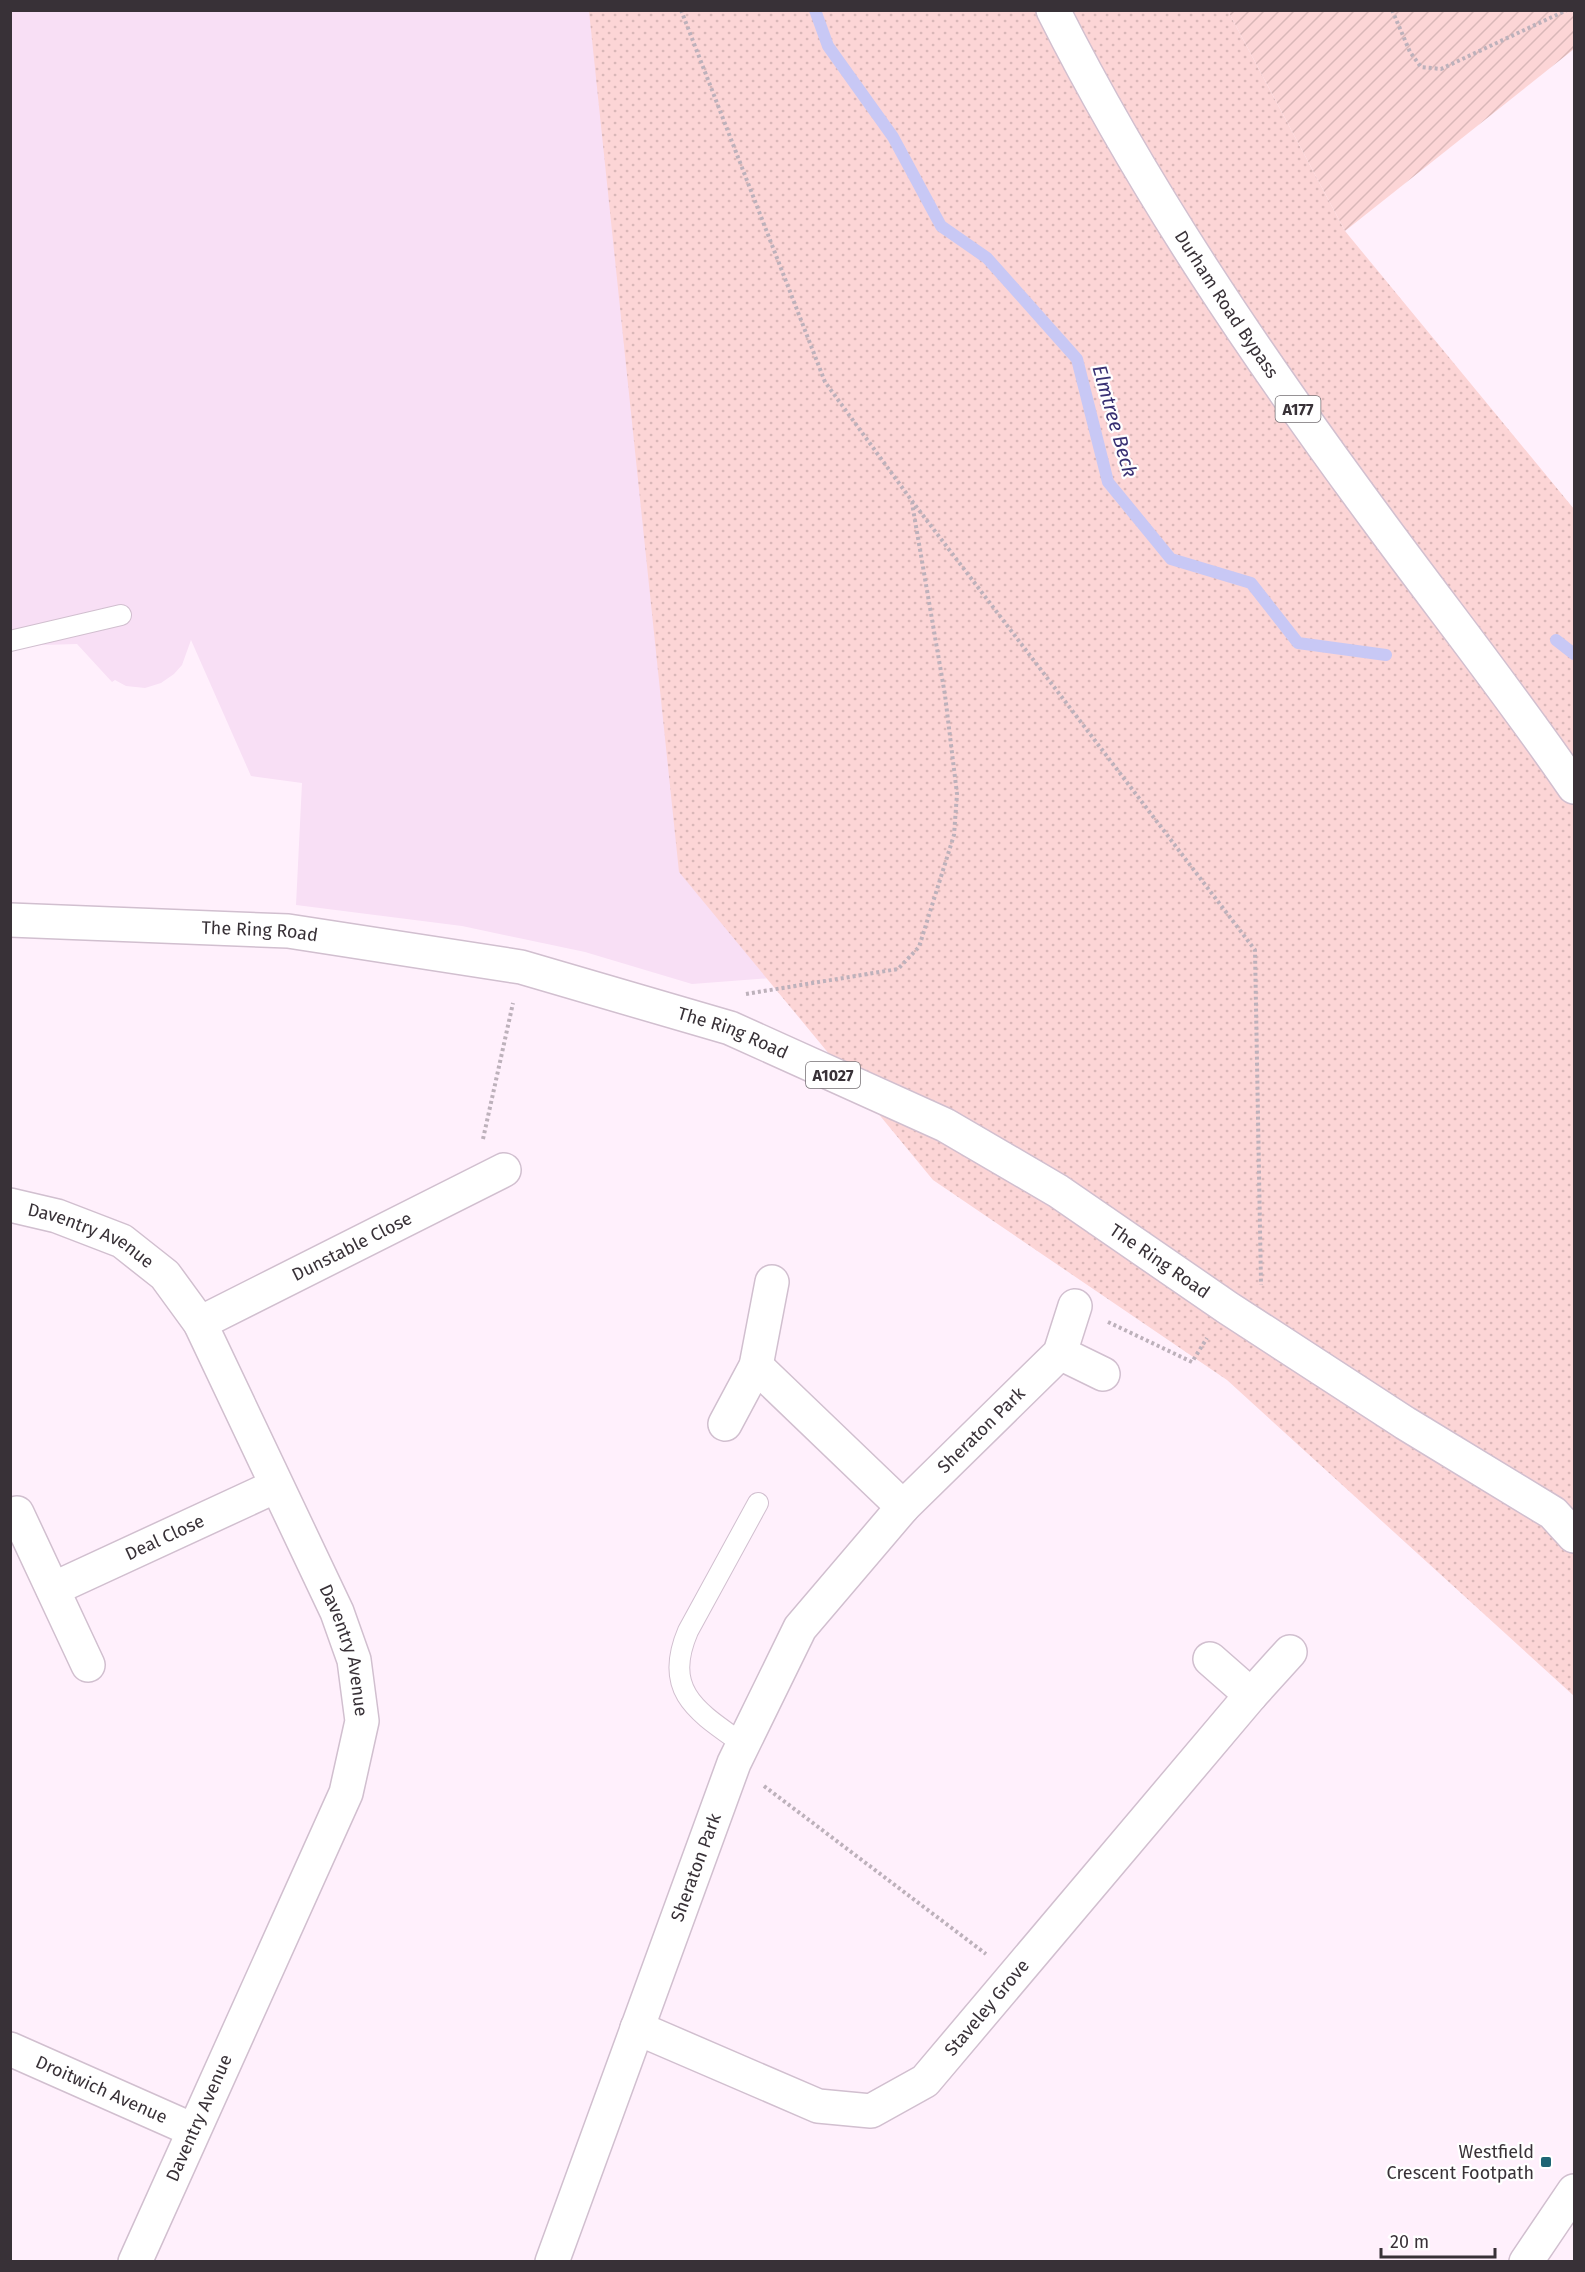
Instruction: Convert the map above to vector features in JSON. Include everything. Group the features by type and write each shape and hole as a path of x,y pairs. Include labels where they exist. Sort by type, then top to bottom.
{"street":[{"name":"Durham Road Bypass","path":"1053,10 1140,170 1255,347 1376,518 1474,646 1575,787"},
{"name":"The Ring Road","path":"10,920 288,931 521,967 730,1028 945,1125 1058,1191 1228,1308 1405,1423 1567,1522"},
{"name":"Dunstable Close","path":"200,1323 504,1170"},
{"name":"Daventry Avenue","path":"10,1205 57,1216 122,1241 165,1275 200,1323 337,1612 354,1660 362,1721 346,1793 135,2262"},
{"path":"725,1424 756,1366 772,1282"},
{"name":"Sheraton Park","path":"552,2262 738,1754 800,1628 903,1507 1060,1353 1075,1306"},
{"path":"1060,1353 1103,1374"},
{"path":"756,1366 903,1507"},
{"name":"Deal Close","path":"53,1589 276,1486"},
{"path":"17,1513 88,1665"},
{"name":"Staveley Grove","path":"637,2028 818,2106 871,2111 925,2081 1251,1695 1290,1652"},
{"path":"1210,1659 1251,1695"},
{"name":"Droitwich Avenue","path":"10,2049 193,2130"},
{"path":"1526,2262 1575,2191"}],"lane":[{"path":"10,642 121,615"},
{"path":"738,1754 691,1703 678,1670 680,1651 688,1631 758,1503"}],"path":[{"path":"681,10 825,382 912,501 1255,950 1262,1296 1242,1284 1192,1362 1075,1306"},
{"path":"1392,10 1410,52 1421,67 1441,69 1568,10"},
{"path":"730,1028 741,995 898,969 919,947 954,835 957,794 945,695 912,501"},
{"path":"472,1186 521,967"},
{"path":"738,1754 1015,1976"}],"shaded area":[{"path":"10,11 695,11 876,970 692,984 585,952 462,926 296,905 302,783 251,776 191,640 182,665 174,674 161,683 145,688 126,686 115,680 112,682 77,644 11,646"},
{"path":"589,11 1228,11 1345,231 1574,509 1574,1696 1227,1380 933,1180 679,872"},
{"path":"1228,11 1574,11 1574,49 1345,231"}],"waterway":[{"name":"Elmtree Beck","path":"815,10 828,46 893,137 941,226 987,258 1077,359 1108,482 1171,559 1251,583 1298,643 1386,655"},
{"name":"Elmtree Beck","path":"1556,640 1574,654"}],"place":[{"name":"Westfield Crescent Footpath","path":"1546,2162"}]}
